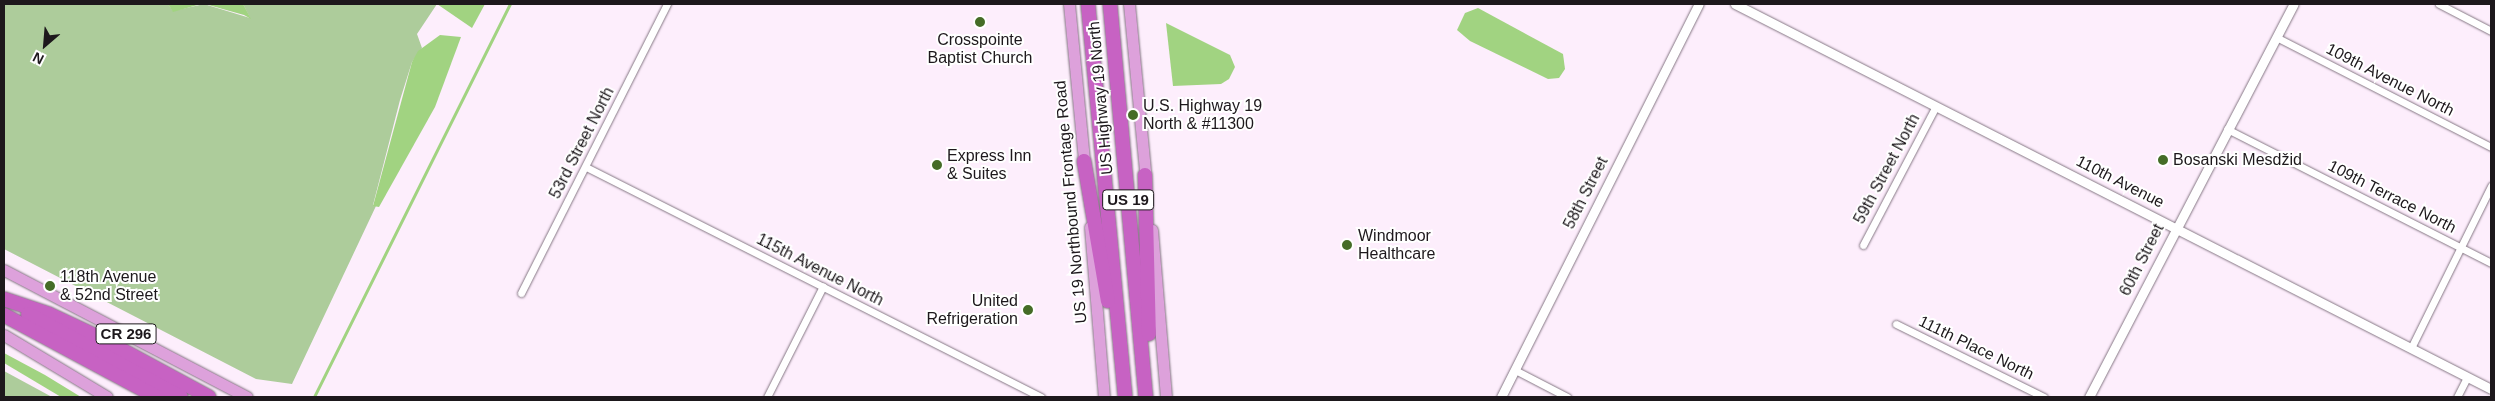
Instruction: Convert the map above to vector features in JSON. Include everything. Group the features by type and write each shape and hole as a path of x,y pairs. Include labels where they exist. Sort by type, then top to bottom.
{"highway":[{"name":"US Highway 19 North","path":"1088,4 1125,397"},
{"name":"US Highway 19 North","path":"1110,4 1148,397"},
{"path":"1084,161 1123,373"},
{"path":"1145,175 1148,397"},
{"path":"4,300 181,397"},
{"path":"4,300 49,314 98,337 209,397"},
{"path":"4,315 157,397"},
{"path":"127,381 148,397"}],"main road":[{"name":"US 19 Northbound Frontage Road","path":"1069,4 1104,397"},
{"path":"1129,4 1166,397"},
{"name":"CR 296","path":"4,270 247,397"},
{"path":"4,335 107,397"}],"street":[{"name":"53rd Street North","path":"521,294 667,4"},
{"name":"58th Street","path":"1501,397 1699,4"},
{"name":"110th Avenue","path":"1735,4 2491,389"},
{"name":"60th Street","path":"2089,397 2294,4"},
{"path":"2439,4 2491,30"},
{"name":"109th Avenue North","path":"2276,37 2491,147"},
{"name":"59th Street North","path":"1863,245 1936,106"},
{"name":"109th Terrace North","path":"2228,129 2491,263"},
{"name":"115th Avenue North","path":"586,167 1041,397"},
{"path":"2411,348 2491,186"},
{"path":"767,397 823,286"},
{"name":"111th Place North","path":"1896,324 2044,397"},
{"path":"1515,370 1567,397"},
{"path":"2457,397 2467,377"}],"shaded area":[{"path":"4,4 168,4 173,11 204,4 250,18 243,4 437,4 417,34 422,48 412,62 400,100 373,205 376,206 292,384 256,379 4,249"},
{"path":"168,4 201,4 173,12"},
{"path":"205,4 243,4 251,19 244,15"},
{"path":"437,4 485,4 472,28"},
{"path":"1478,8 1563,54 1565,69 1559,78 1548,79 1470,41 1457,30 1465,13"},
{"path":"1166,23 1230,55 1235,67 1229,79 1221,84 1173,86"},
{"path":"440,35 461,37 435,107 379,207 373,206 412,62 418,51"},
{"path":"4,353 81,397 61,397 4,363"},
{"path":"4,371 52,397 4,397"}],"waterway":[{"path":"314,397 510,4"}],"place":[{"name":"Crosspointe Baptist Church","path":"980,22"},
{"name":"U.S. Highway 19 North & #11300","path":"1133,115"},
{"name":"Bosanski Mesdžid","path":"2163,160"},
{"name":"Express Inn & Suites","path":"937,165"},
{"name":"Windmoor Healthcare","path":"1347,245"},
{"name":"118th Avenue & 52nd Street","path":"50,286"},
{"name":"United Refrigeration","path":"1028,310"}]}
